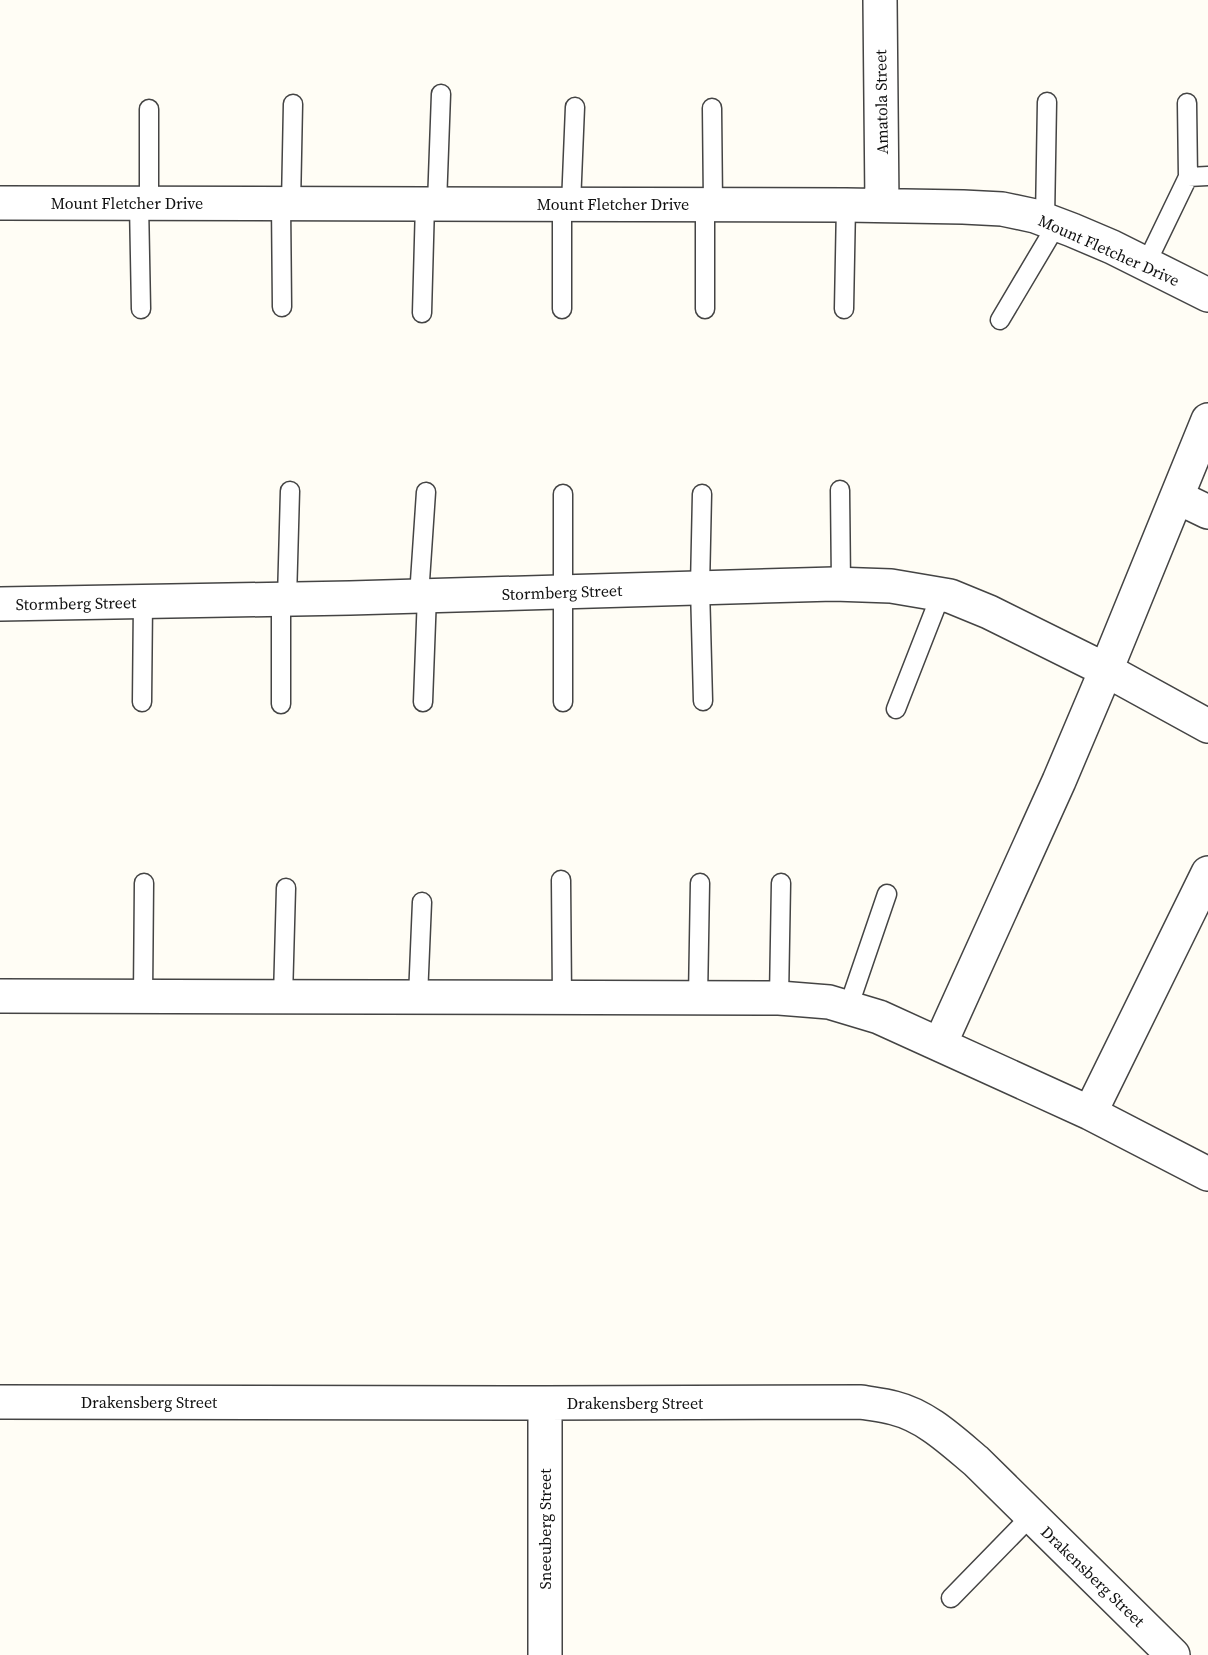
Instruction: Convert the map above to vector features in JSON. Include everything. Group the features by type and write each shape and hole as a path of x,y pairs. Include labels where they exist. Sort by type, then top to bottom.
{"street":[{"name":"Amatola Street","path":"880,0 882,205"},
{"name":"Mount Fletcher Drive","path":"0,203 846,204 1002,209 1051,221 1102,243 1208,295"},
{"path":"939,1044 1054,792 1208,420"},
{"path":"1177,497 1208,512"},
{"name":"Stormberg Street","path":"0,604 423,596 841,584 891,586 950,596 990,612 1106,670 1208,726"},
{"path":"1090,1113 1208,873"},
{"path":"0,996 779,998 829,1002 879,1017 939,1044 1090,1113 1208,1174"},
{"name":"Drakensberg Street","path":"0,1402 861,1402 895,1408 919,1418 942,1433 976,1461 1173,1655"},
{"name":"Sneeuberg Street","path":"545,1403 545,1655"}],"lane":[{"path":"422,313 441,94"},
{"path":"1000,320 1051,221 1047,102"},
{"path":"1146,264 1188,177 1187,103"},
{"path":"282,308 293,104"},
{"path":"562,309 566,204 575,107"},
{"path":"705,309 712,108"},
{"path":"141,309 149,109"},
{"path":"1188,177 1208,176"},
{"path":"844,309 846,204"},
{"path":"840,490 841,584"},
{"path":"281,704 290,492"},
{"path":"423,702 426,492"},
{"path":"563,494 563,702"},
{"path":"702,494 700,588 703,701"},
{"path":"896,709 941,594"},
{"path":"142,702 143,602"},
{"path":"561,880 562,998"},
{"path":"143,996 144,883"},
{"path":"698,998 700,883"},
{"path":"779,998 781,883"},
{"path":"283,997 286,888"},
{"path":"848,1008 887,894"},
{"path":"418,997 422,902"},
{"path":"951,1598 1031,1516"}]}
